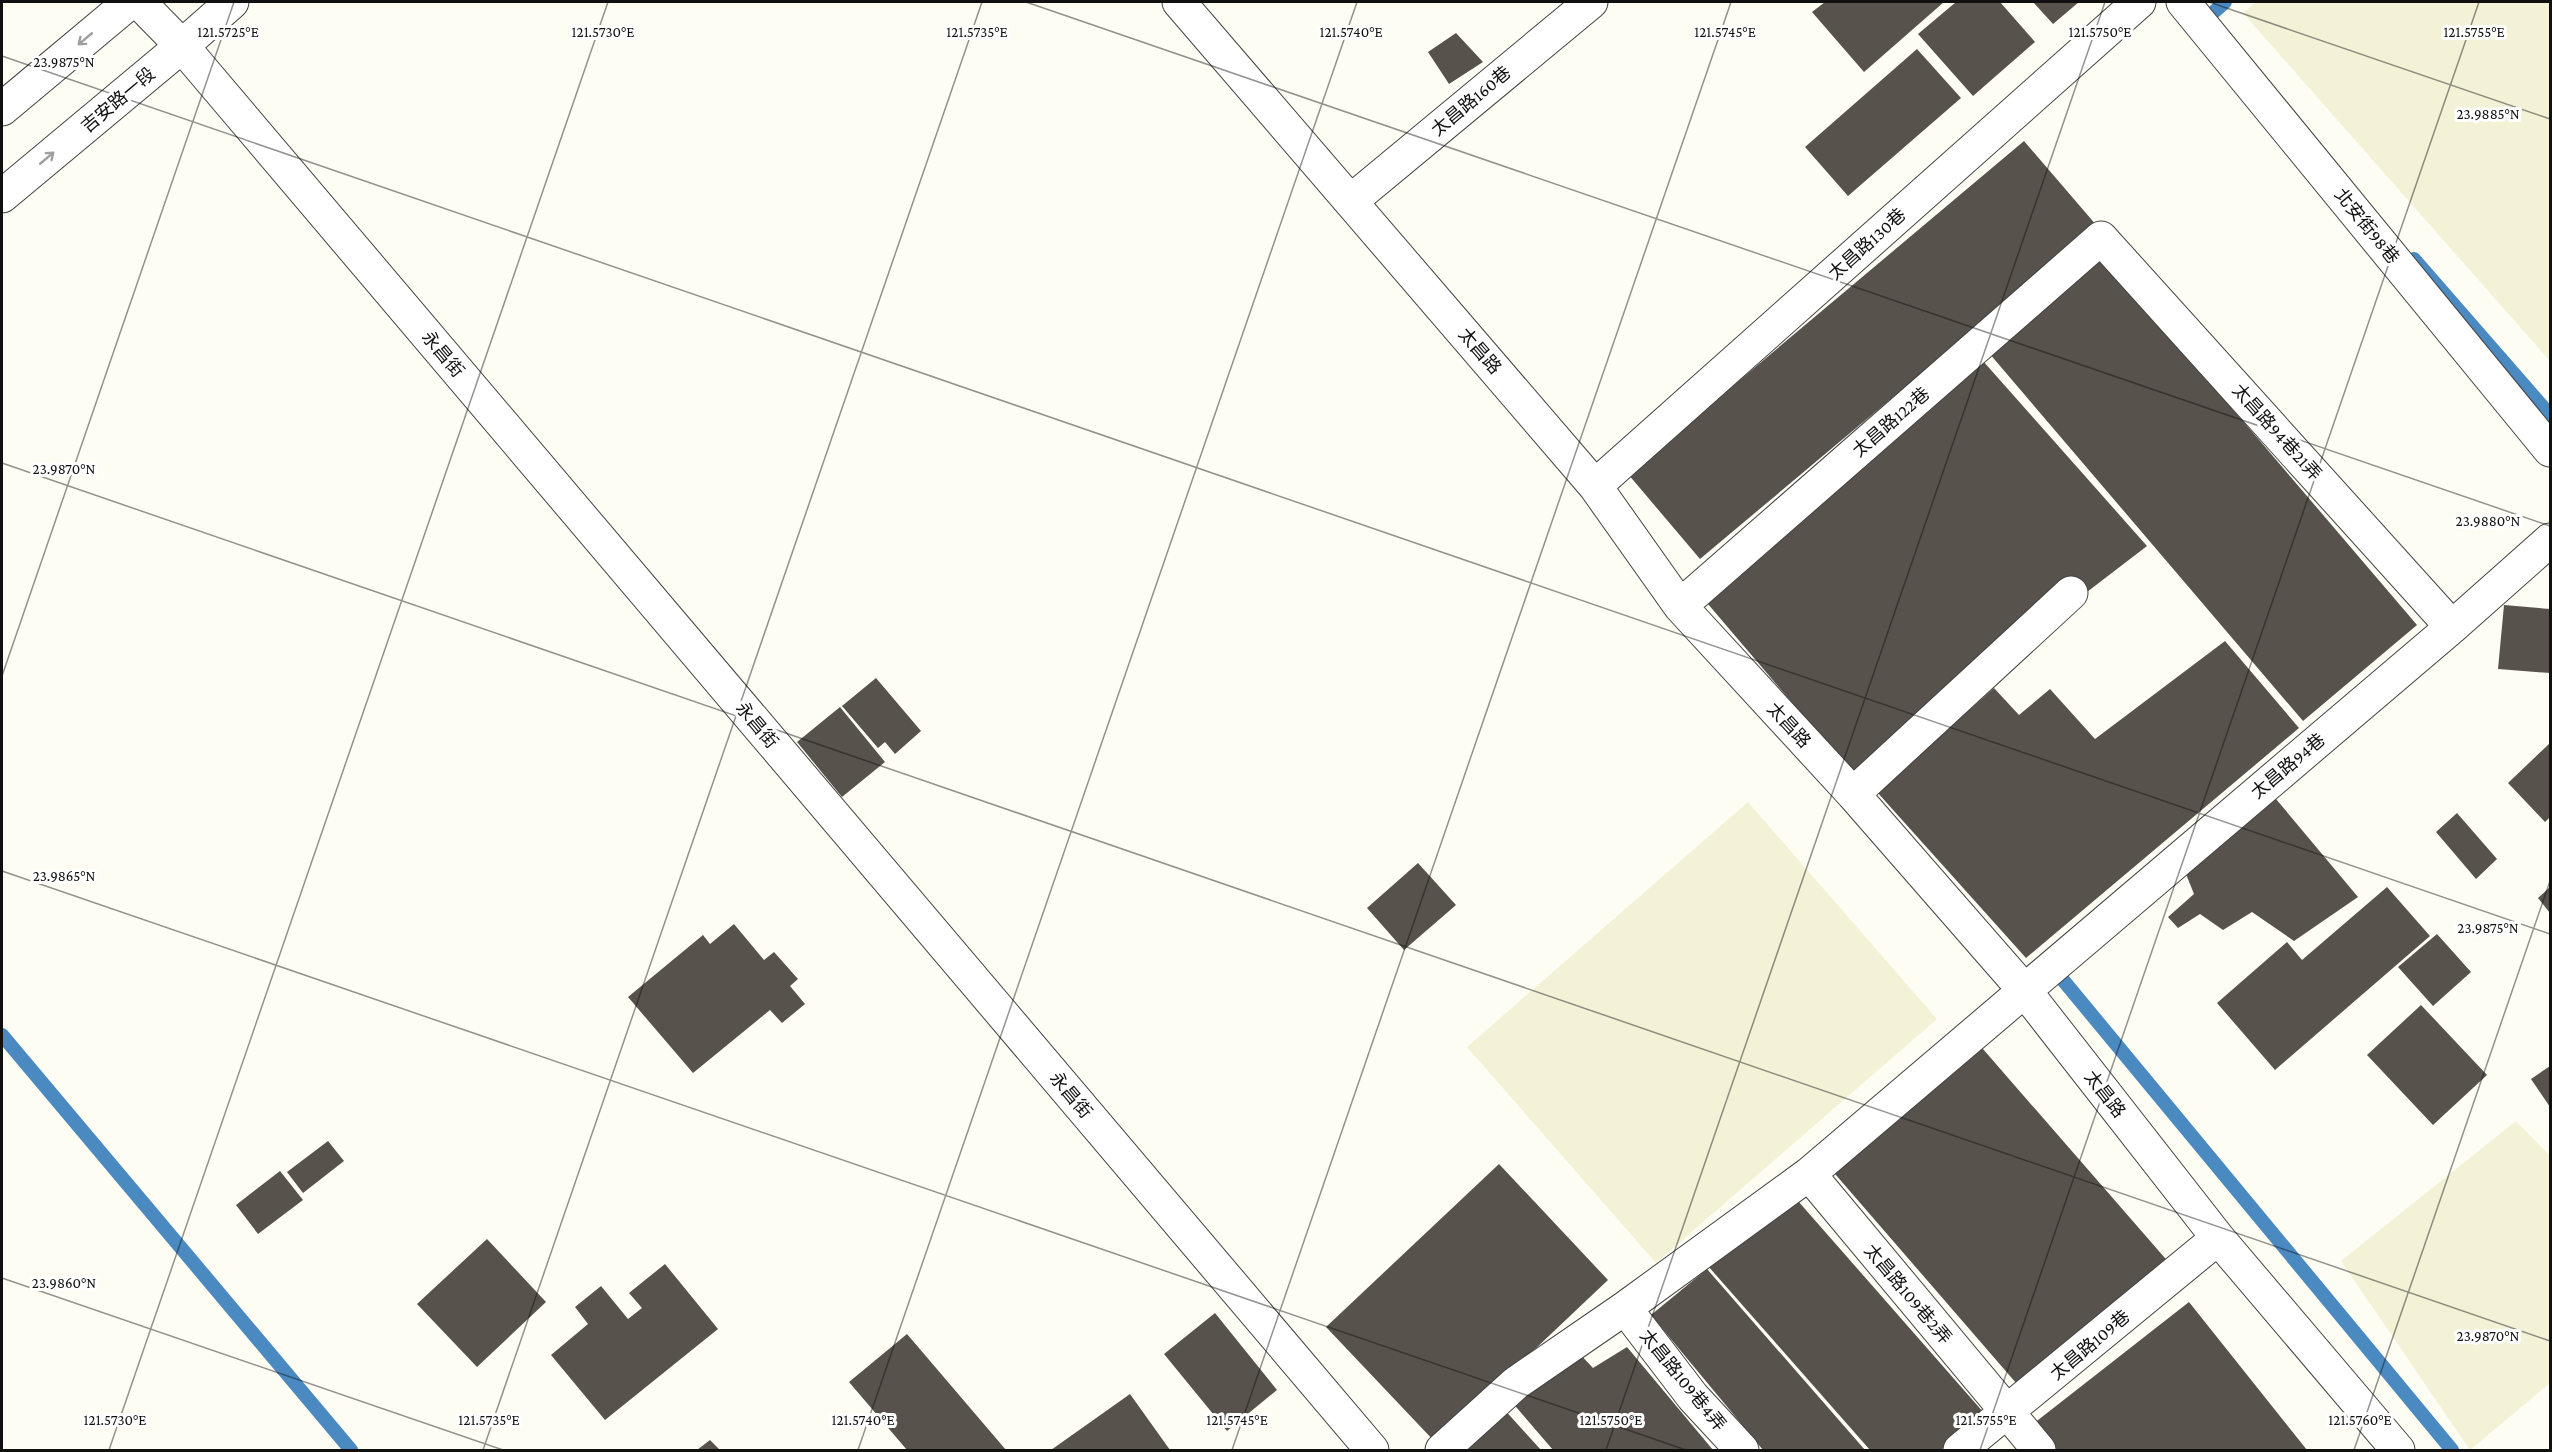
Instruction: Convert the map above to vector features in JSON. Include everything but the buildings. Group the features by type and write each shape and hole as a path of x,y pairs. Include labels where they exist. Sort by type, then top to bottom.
{"street":[{"path":"2,109 130,2"},
{"name":"永昌街","path":"139,2 182,46 1372,1450"},
{"name":"吉安路一段","path":"2,196 232,2"},
{"name":"太昌路","path":"1179,2 1595,486 1680,606 1853,794 2025,991 2218,1238 2398,1450"},
{"name":"太昌路160巷","path":"1351,201 1591,2"},
{"name":"太昌路130巷","path":"1595,486 2139,2"},
{"name":"北安街98巷","path":"2183,2 2550,450"},
{"name":"太昌路122巷","path":"1680,606 2101,238"},
{"name":"太昌路94巷21弄","path":"2101,238 2452,627"},
{"name":"太昌路94巷","path":"1442,1450 1516,1383 1625,1308 1809,1174 2452,627 2550,540"},
{"path":"1853,794 2071,593"},
{"name":"太昌路109巷2弄","path":"1809,1174 2039,1450"},
{"name":"太昌路109巷","path":"1960,1450 2008,1413 2218,1238"},
{"name":"太昌路109巷4弄","path":"1625,1308 1693,1397 1742,1450"}],"green space":[{"path":"2256,2 2550,2 2550,361 2243,13"},
{"path":"1748,802 1937,1019 1656,1263 1467,1047"},
{"path":"2516,1121 2550,1156 2550,1383 2470,1450 2341,1261"}],"waterway":[{"path":"2205,20 2225,2"},
{"path":"2414,259 2550,415"},
{"path":"2058,974 2452,1450"},
{"path":"2,1035 351,1450"}]}
